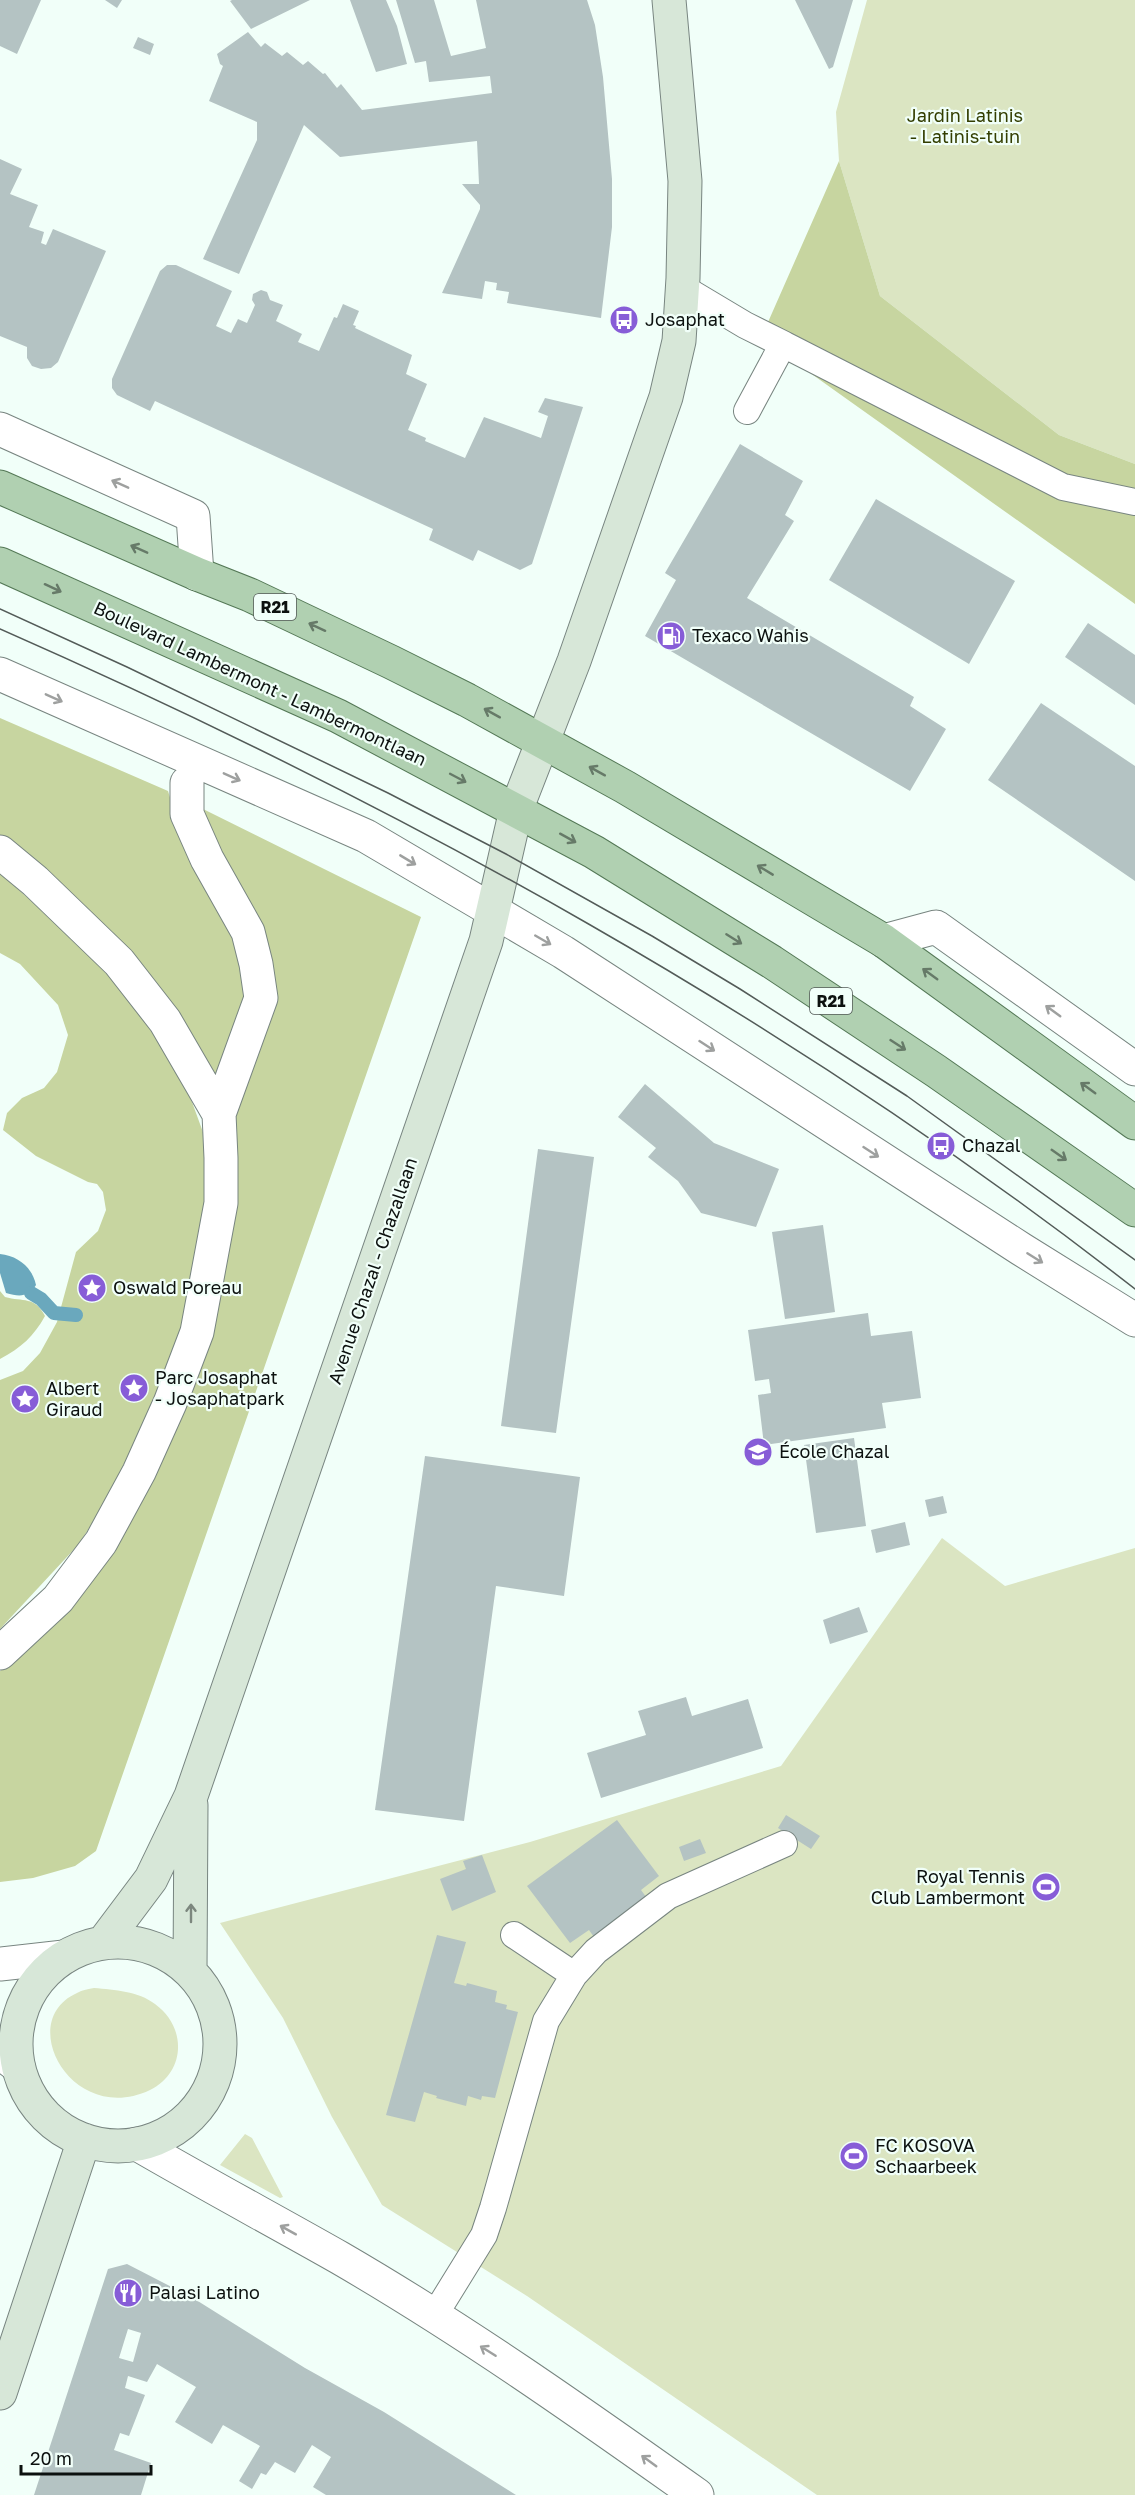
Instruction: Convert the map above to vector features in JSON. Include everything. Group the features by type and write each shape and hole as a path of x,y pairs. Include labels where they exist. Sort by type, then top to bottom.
{"main road":[{"name":"R21","path":"0,487 249,595 391,662 467,700 625,787 884,941 1135,1123"},
{"name":"Boulevard Lambermont - Lambermontlaan","path":"0,564 338,716 516,810"},
{"name":"R21","path":"516,810 594,852 772,962 936,1071 1135,1210"}],"street":[{"name":"Avenue Chazal - Chazallaan","path":"104,1943 151,1879 191,1796 486,941 516,810 543,742 666,397 679,341 683,288 685,181 669,0"},
{"path":"0,429 193,516 197,574"},
{"path":"0,674 366,836 563,952 1002,1237 1135,1320"},
{"path":"0,1653 58,1599 101,1542 139,1472 170,1403 197,1332 221,1203 219,1114 261,998 248,932 207,859 187,814 187,783"},
{"path":"0,852 35,881 86,930 119,962 143,990 165,1021 219,1114"},
{"path":"884,941 936,927 1135,1069"},
{"name":"Avenue Chazal - Chazallaan","path":"190,1971 191,1796"},
{"path":"104,1943 135,1943 165,1953 190,1971 205,1989 215,2010 219,2035 218,2061 212,2085 195,2112 172,2131 137,2144 103,2145 84,2140 54,2123 31,2098 9,2059 16,2041 20,2016 30,1993 45,1972 64,1957 83,1948 104,1943"},
{"path":"0,1964 64,1957"},
{"path":"0,2393 84,2140"},
{"path":"137,2144 340,2259 434,2316 548,2389 697,2495"}],"lane":[{"path":"683,288 745,325 1064,487 1135,502"},
{"path":"747,411 783,344"},
{"path":"434,2316 483,2235 493,2208 546,2021 574,1976 596,1951 668,1896 784,1844"},
{"path":"514,1935 574,1976"}],"green space":[{"name":"Jardin Latinis - Latinis-tuin","path":"867,0 1135,0 1135,464 1059,435 880,296 839,161 836,112"},
{"path":"839,161 880,296 1059,435 1135,464 1135,604 761,338"},
{"path":"0,718 168,791 178,823 227,912 250,991 219,1085 23,852 0,835"},
{"path":"199,807 421,917 96,1851 75,1866 33,1878 0,1882 0,1671 72,1608 162,1458 232,1118 263,1031"},
{"path":"0,873 114,975 146,1016 184,1080 208,1146 210,1167 195,1286 162,1391 103,1507 78,1545 0,1629 0,1380 23,1371 40,1353 57,1322 76,1252 98,1231 106,1210 103,1192 97,1184 88,1182 36,1156 3,1130 7,1113 22,1098 44,1088 57,1072 68,1035 58,1005 20,964 0,953"},
{"path":"0,1291 5,1297 37,1305 45,1316 26,1341 0,1359"},
{"path":"942,1538 1005,1586 1135,1548 1135,2495 817,2495 527,2296 382,2205 332,2117 283,2018 220,1923 530,1842 781,1766"},
{"path":"94,1988 141,1996 155,2004 173,2025 178,2049 176,2061 162,2082 150,2090 122,2098 97,2094 76,2083 61,2066 52,2046 51,2025 59,2007 77,1993"},
{"path":"245,2134 252,2138 283,2197 280,2198 220,2165"}],"water":[{"path":"0,1254 13,1257 28,1268 36,1285 30,1292 20,1295 6,1293 0,1273"}],"building":[{"path":"0,0 41,0 17,54 0,46"},
{"path":"105,0 122,0 117,8"},
{"path":"310,0 251,29 230,1"},
{"path":"350,0 386,0 397,26 407,64 376,72"},
{"path":"396,0 434,0 451,56 486,48 476,0 587,0 595,25 603,77 612,179 612,227 601,318 507,303 509,292 496,290 497,283 485,281 482,299 442,293 480,209 480,205 462,184 479,184 477,141 340,157 304,125 239,274 203,259 257,140 257,122 209,101 223,66 217,54 248,32 261,47 265,43 282,56 287,52 303,65 308,61 323,74 325,73 337,88 341,84 362,110 492,93 490,76 429,82 426,61 415,63"},
{"path":"795,0 853,0 833,67 829,69"},
{"path":"138,37 154,44 150,55 133,48"},
{"path":"0,159 22,169 10,194 38,205 29,227 44,232 41,243 46,245 53,229 106,251 58,362 51,368 41,369 32,366 27,358 27,347 0,336"},
{"path":"167,265 176,265 232,291 216,326 231,333 238,319 247,323 255,305 252,300 253,294 261,290 267,292 270,300 283,305 276,321 302,334 298,342 319,351 334,317 337,318 343,304 359,311 353,325 356,326 355,328 412,355 406,374 427,384 408,430 426,438 425,441 465,458 484,417 541,438 548,416 538,412 545,398 583,407 532,564 520,570 478,550 473,561 429,540 433,529 155,401 150,411 117,395 112,388 112,379 160,271"},
{"path":"740,444 803,481 785,515 794,521 747,598 914,697 910,706 946,729 910,791 645,636 676,580 665,573"},
{"path":"876,499 1015,581 969,664 829,580"},
{"path":"1088,623 1135,655 1135,705 1065,657"},
{"path":"1041,703 1135,766 1135,881 988,780"},
{"path":"645,1084 714,1143 779,1169 756,1227 701,1213 678,1181 648,1157 656,1148 618,1117"},
{"path":"538,1149 594,1157 556,1433 501,1426"},
{"path":"823,1225 835,1312 785,1319 772,1232"},
{"path":"868,1313 871,1336 912,1331 921,1398 882,1403 886,1428 764,1445 758,1395 771,1393 769,1379 755,1381 748,1330"},
{"path":"854,1438 866,1526 816,1533 804,1445"},
{"path":"425,1456 580,1477 564,1596 496,1586 464,1821 375,1810"},
{"path":"943,1496 947,1513 929,1517 925,1500"},
{"path":"905,1522 910,1545 876,1553 871,1530"},
{"path":"859,1607 868,1632 830,1644 823,1620"},
{"path":"686,1697 692,1716 748,1699 763,1748 601,1798 587,1753 646,1735 638,1711"},
{"path":"786,1815 820,1836 811,1849 778,1828"},
{"path":"617,1820 659,1876 641,1890 652,1905 599,1944 589,1930 570,1943 527,1886"},
{"path":"700,1839 706,1853 684,1861 679,1847"},
{"path":"482,1855 496,1892 452,1911 440,1879 466,1869 463,1861"},
{"path":"437,1935 466,1942 454,1983 466,1986 467,1983 497,1991 495,2002 507,2005 506,2009 518,2012 495,2098 482,2096 481,2100 468,2096 466,2106 436,2098 437,2096 424,2092 415,2122 386,2115"},
{"path":"127,2264 193,2298 305,2368 384,2412 516,2495 326,2495 313,2487 331,2457 312,2445 295,2473 275,2462 266,2475 261,2473 252,2489 239,2481 260,2446 223,2425 212,2444 175,2422 196,2387 157,2364 147,2382 128,2376 125,2388 145,2395 129,2436 120,2433 114,2450 151,2463 141,2495 34,2495 108,2269","holes":["128,2329 141,2333 133,2362 119,2358"]}],"waterway":[{"path":"31,1293 41,1299 54,1313 76,1315"}],"tram line":[{"path":"0,609 127,667 388,793 506,854 652,936 740,989 907,1096 1135,1260"},
{"path":"0,629 150,697 298,769 444,844 588,924 729,1008 868,1096 1003,1190 1135,1289"}],"place":[{"name":"Josaphat","path":"624,320"},
{"name":"Texaco Wahis","path":"671,636"},
{"name":"Chazal","path":"941,1146"},
{"name":"Oswald Poreau","path":"92,1288"},
{"name":"Parc Josaphat - Josaphatpark","path":"134,1388"},
{"name":"Albert Giraud","path":"25,1399"},
{"name":"École Chazal","path":"758,1452"},
{"name":"Royal Tennis Club Lambermont","path":"1046,1887"},
{"name":"FC KOSOVA Schaarbeek","path":"854,2156"},
{"name":"Palasi Latino","path":"128,2293"}]}
